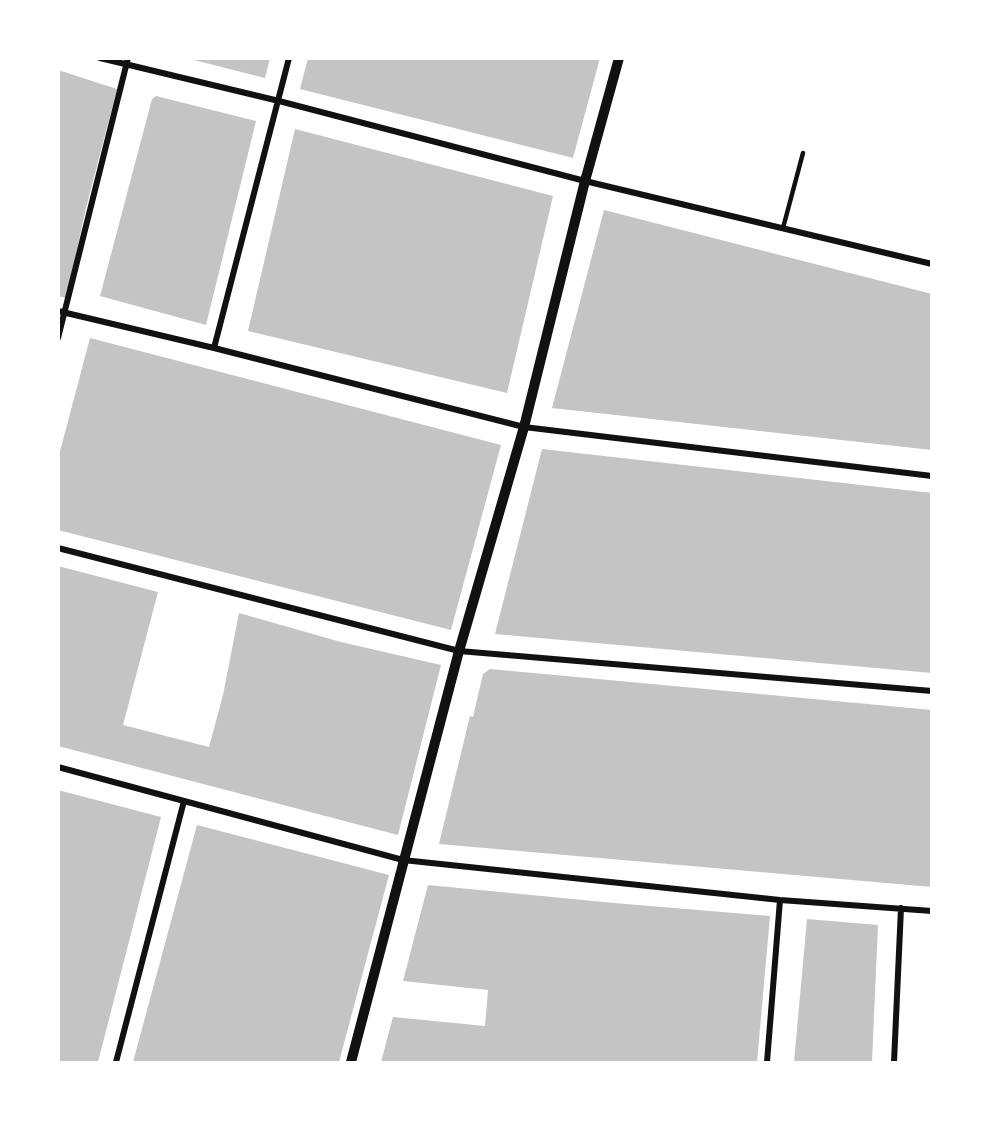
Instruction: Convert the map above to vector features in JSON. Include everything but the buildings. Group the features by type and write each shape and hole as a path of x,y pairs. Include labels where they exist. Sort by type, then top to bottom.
{"street":[{"path":"100,58 127,62 585,181 932,264"},
{"path":"214,348 289,58"},
{"path":"351,1062 459,651 524,427 585,181 619,58"},
{"path":"58,338 62,311 127,62"},
{"path":"62,311 524,427 932,477"},
{"path":"58,548 459,651 932,691"},
{"path":"58,767 403,860 780,900 932,910"},
{"path":"116,1062 184,801"},
{"path":"767,1062 780,900"},
{"path":"894,1062 901,909"}],"lane":[{"path":"783,228 803,153"}]}
